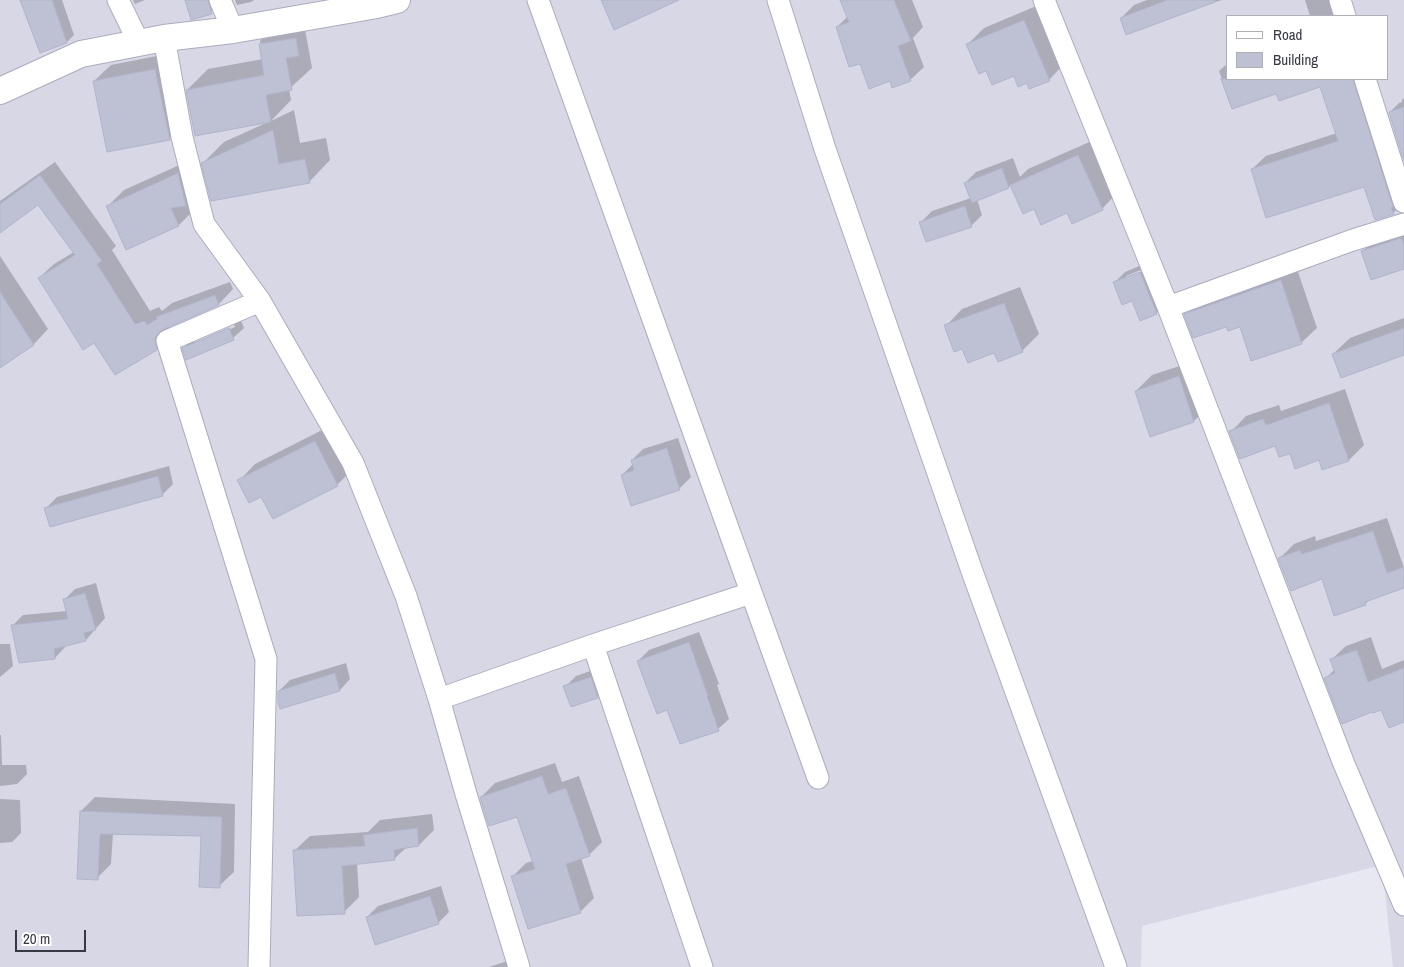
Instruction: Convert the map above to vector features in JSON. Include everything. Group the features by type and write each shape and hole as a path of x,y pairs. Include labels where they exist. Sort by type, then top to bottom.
{"street":[{"path":"118,0 139,43"},
{"path":"220,0 233,30"},
{"path":"0,91 81,54 164,38 233,30 397,0"},
{"path":"538,0 818,778"},
{"path":"778,0 825,149 970,565 1116,967"},
{"path":"1044,0 1168,306 1341,755 1404,905"},
{"path":"1340,0 1345,15"},
{"path":"164,38 182,137 204,224 260,301 353,463 406,596 439,699 519,967"},
{"path":"1365,80 1404,202"},
{"path":"1168,306 1350,241 1404,224"},
{"path":"259,967 266,659 167,341 260,301"},
{"path":"439,699 593,645 751,593"},
{"path":"593,645 702,967"}],"shaded area":[{"path":"0,0 1404,0 1404,967 1393,967 1382,865 1142,926 1141,967 0,967"}],"building":[{"path":"20,0 52,0 67,43 40,53"},
{"path":"185,0 208,0 212,14 191,20"},
{"path":"601,0 679,0 614,30"},
{"path":"840,0 894,0 911,41 898,46 911,81 892,88 890,81 869,89 860,64 849,67 836,27 849,22"},
{"path":"1167,0 1215,0 1215,2 1126,35 1120,18"},
{"path":"1024,20 1050,81 1029,89 1027,83 1018,87 1014,76 992,85 986,71 979,74 966,44"},
{"path":"296,38 299,56 286,58 292,90 266,95 271,122 195,136 186,90 264,75 259,44"},
{"path":"155,69 170,140 107,152 93,81"},
{"path":"1221,79 1353,80 1394,214 1375,220 1364,187 1266,218 1251,169 1338,141 1320,87 1279,101 1276,94 1232,109"},
{"path":"1404,107 1404,161 1389,112"},
{"path":"273,130 279,164 305,159 310,183 211,201 201,163"},
{"path":"1078,155 1103,210 1072,224 1067,213 1041,225 1034,209 1023,214 1010,185"},
{"path":"1002,168 1009,188 972,203 964,183"},
{"path":"178,173 186,206 171,208 179,226 126,250 106,206"},
{"path":"40,175 102,261 97,264 135,324 145,321 147,325 157,319 156,317 215,295 219,305 162,330 155,338 157,350 115,375 94,343 83,350 38,278 75,255 38,205 0,233 0,204"},
{"path":"965,206 972,227 926,242 919,222"},
{"path":"1401,238 1404,245 1404,269 1371,280 1361,251"},
{"path":"1140,272 1157,314 1140,321 1132,301 1122,305 1113,282"},
{"path":"1281,280 1302,344 1251,361 1240,327 1228,331 1226,327 1193,338 1184,314"},
{"path":"0,292 34,345 0,368"},
{"path":"1004,303 1023,352 998,362 994,353 968,363 962,349 954,352 944,325"},
{"path":"229,328 234,340 186,360 182,348"},
{"path":"1404,328 1404,355 1341,378 1332,354"},
{"path":"1179,376 1194,422 1150,437 1135,391"},
{"path":"1329,403 1349,461 1322,470 1319,460 1295,469 1290,454 1279,457 1275,446 1240,459 1229,431 1263,419 1266,425"},
{"path":"315,441 338,486 273,519 261,497 249,503 237,480"},
{"path":"667,448 680,490 631,506 621,475 634,470 631,460"},
{"path":"158,476 163,496 50,527 44,508"},
{"path":"1373,531 1387,573 1404,567 1404,588 1365,602 1366,605 1334,616 1322,579 1291,591 1278,558 1300,550 1302,554"},
{"path":"85,593 96,630 84,633 86,641 54,649 55,659 19,663 11,625 68,619 63,599"},
{"path":"689,642 719,731 680,744 667,710 657,714 637,661"},
{"path":"1357,650 1368,682 1404,668 1404,722 1389,728 1381,710 1342,724 1324,678 1335,673 1330,659"},
{"path":"335,673 340,691 280,709 278,691"},
{"path":"591,677 598,698 571,707 563,686"},
{"path":"542,776 548,794 566,788 590,856 566,864 581,913 528,929 511,876 535,869 517,817 489,826 480,797"},
{"path":"80,811 222,817 220,888 199,887 201,836 100,834 98,880 77,879"},
{"path":"417,828 419,846 394,850 395,860 342,866 345,914 297,916 293,850 365,846 363,835"},
{"path":"430,896 439,924 375,945 366,917"}]}
